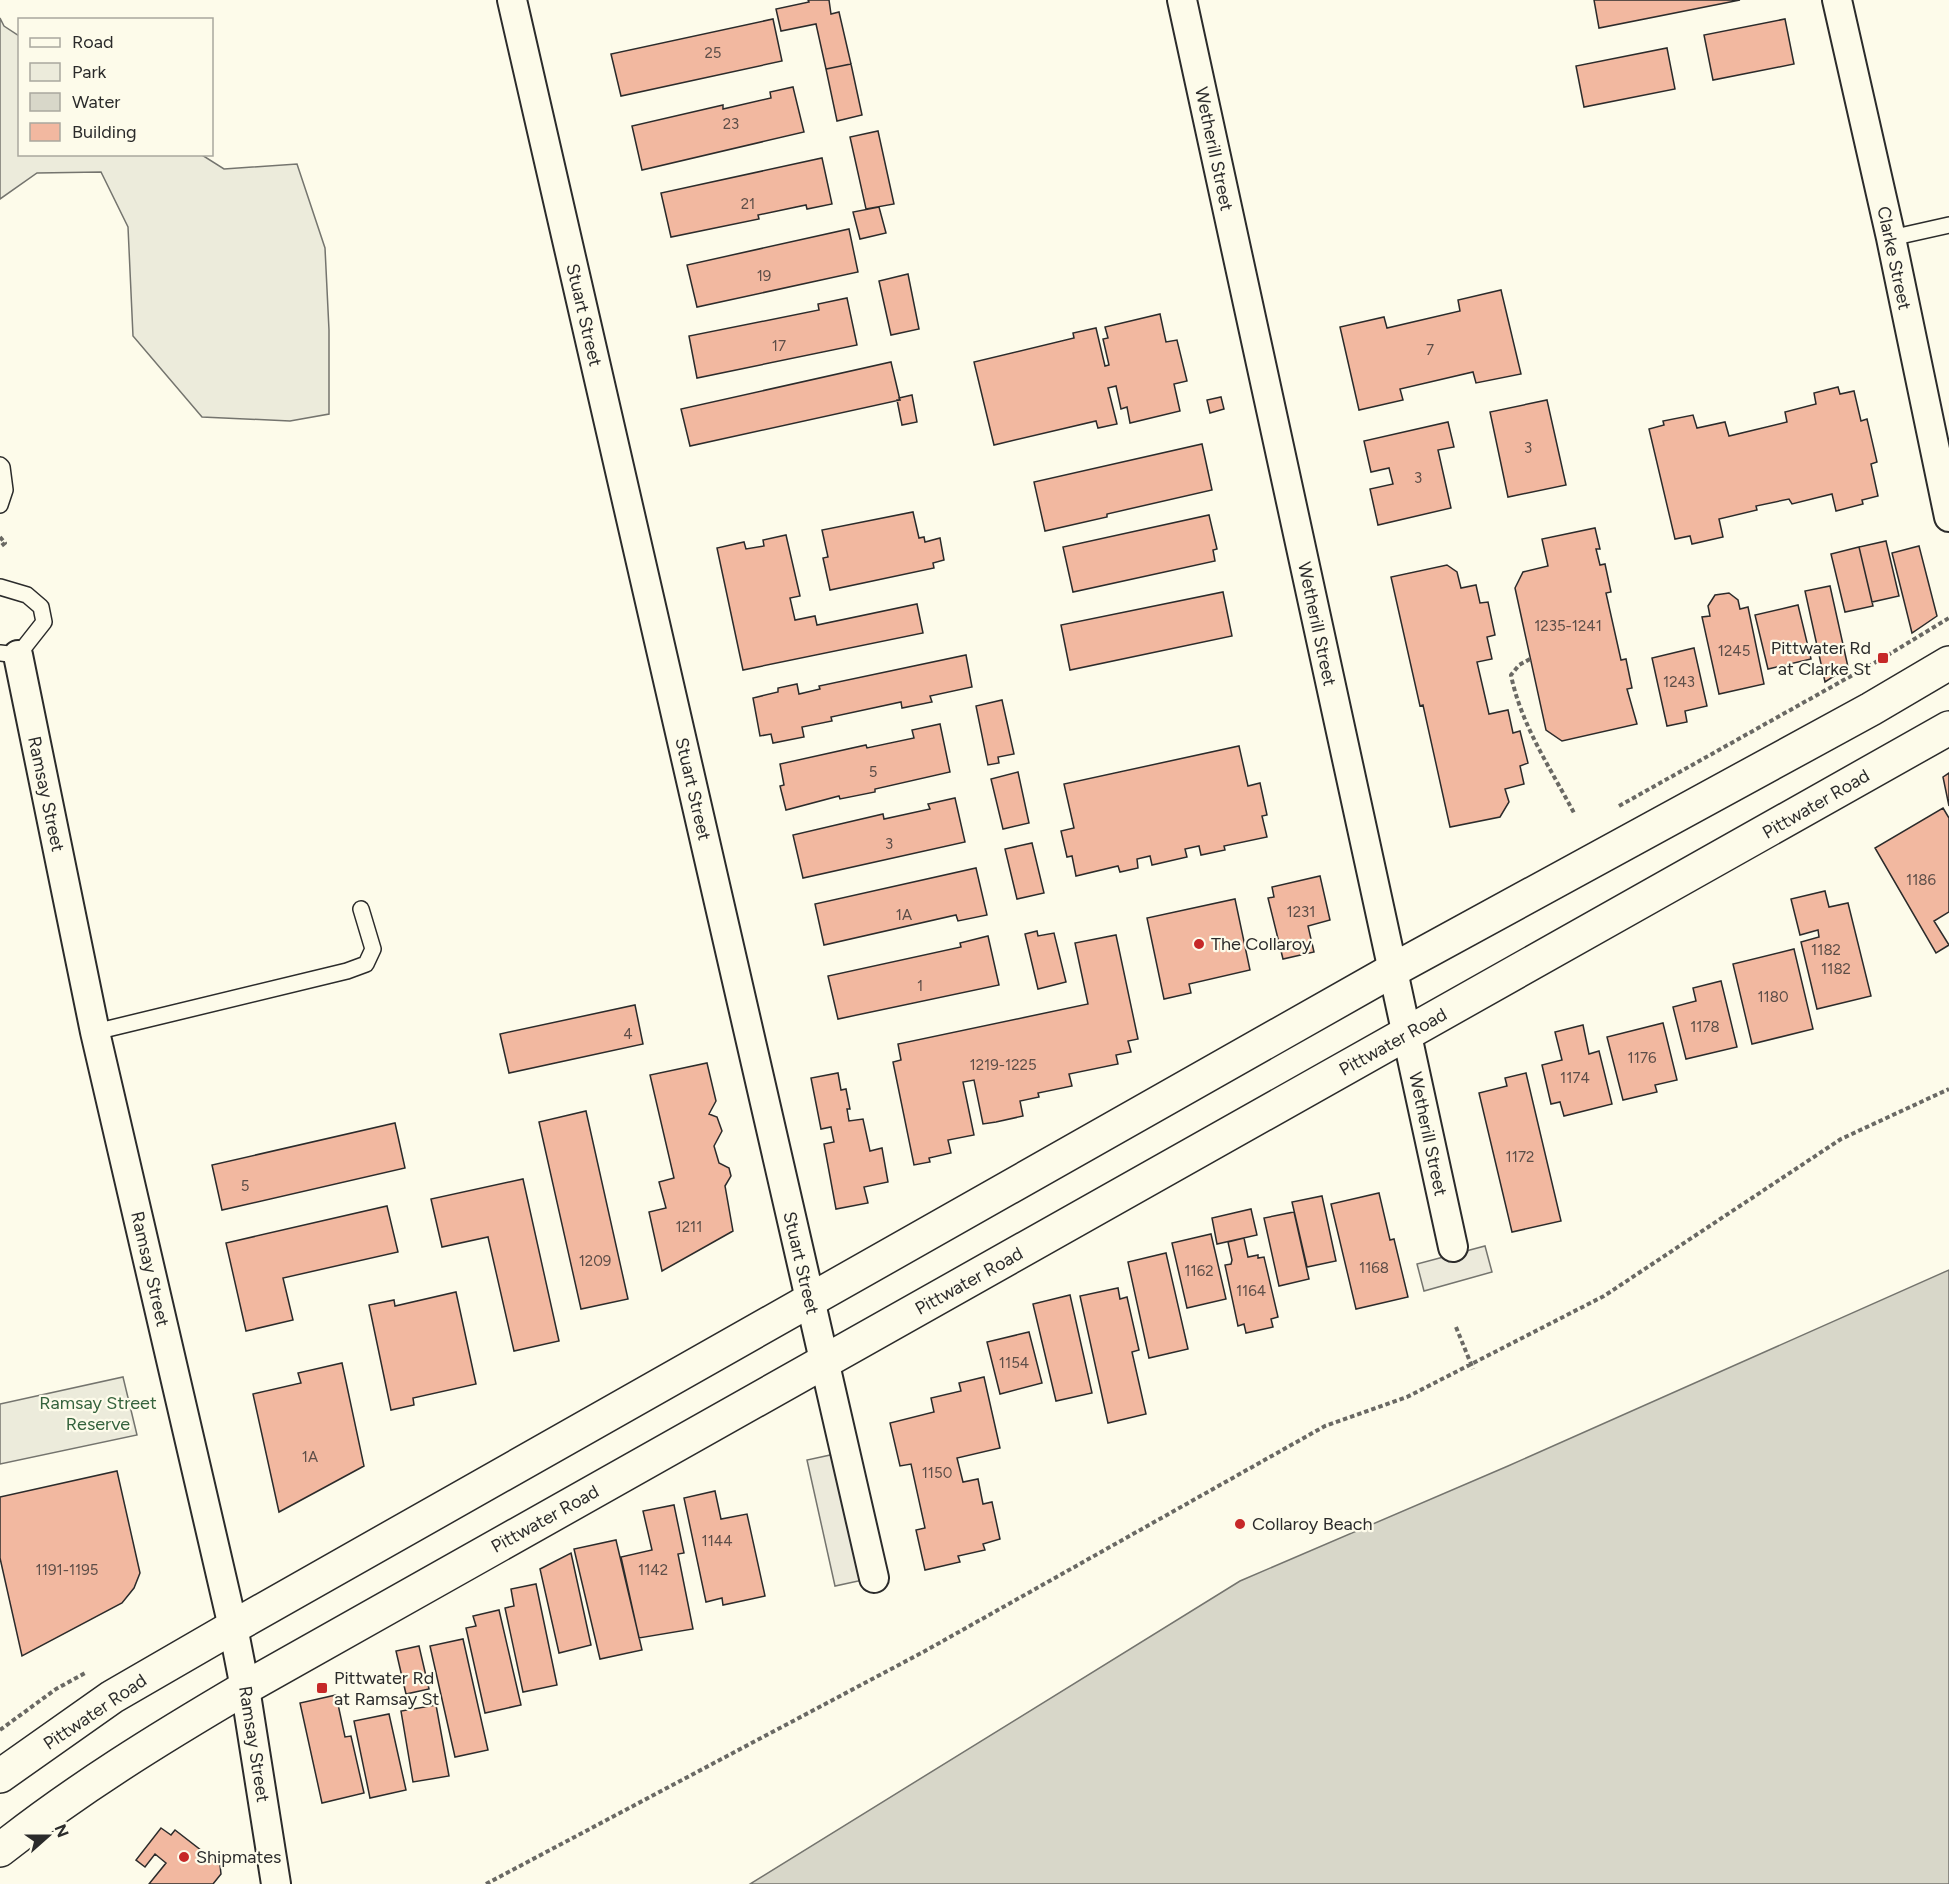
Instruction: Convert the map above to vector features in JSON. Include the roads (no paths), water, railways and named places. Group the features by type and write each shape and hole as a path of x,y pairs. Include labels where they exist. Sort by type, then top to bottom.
{"highway":[{"name":"Pittwater Road","path":"0,1776 112,1697 233,1627 1393,970 1871,709 1949,663"},
{"name":"Pittwater Road","path":"0,1850 34,1823 150,1744 245,1688 1949,728"}],"street":[{"name":"Stuart Street","path":"512,0 874,1578"},
{"name":"Wetherill Street","path":"1182,0 1453,1247"},
{"name":"Clarke Street","path":"1836,0 1891,238 1949,517"},
{"name":"Ramsay Street","path":"9,654 233,1627 276,1884"}],"lane":[{"path":"1891,238 1949,225"},
{"path":"0,465 5,490 0,505"},
{"path":"0,587 27,595 41,608 44,622 9,654"},
{"path":"95,1032 347,971 366,964 373,949 361,909"}],"water":[{"path":"1949,1270 1949,1884 750,1884 1240,1581 1508,1466"}],"place":[{"name":"Pittwater Rd at Clarke St","path":"1883,658"},
{"name":"The Collaroy","path":"1199,944"},
{"name":"Collaroy Beach","path":"1240,1524"},
{"name":"Pittwater Rd at Ramsay St","path":"322,1688"},
{"name":"Shipmates","path":"184,1857"}],"park label":[{"name":"Ramsay Street Reserve","path":"98,1413"}]}
